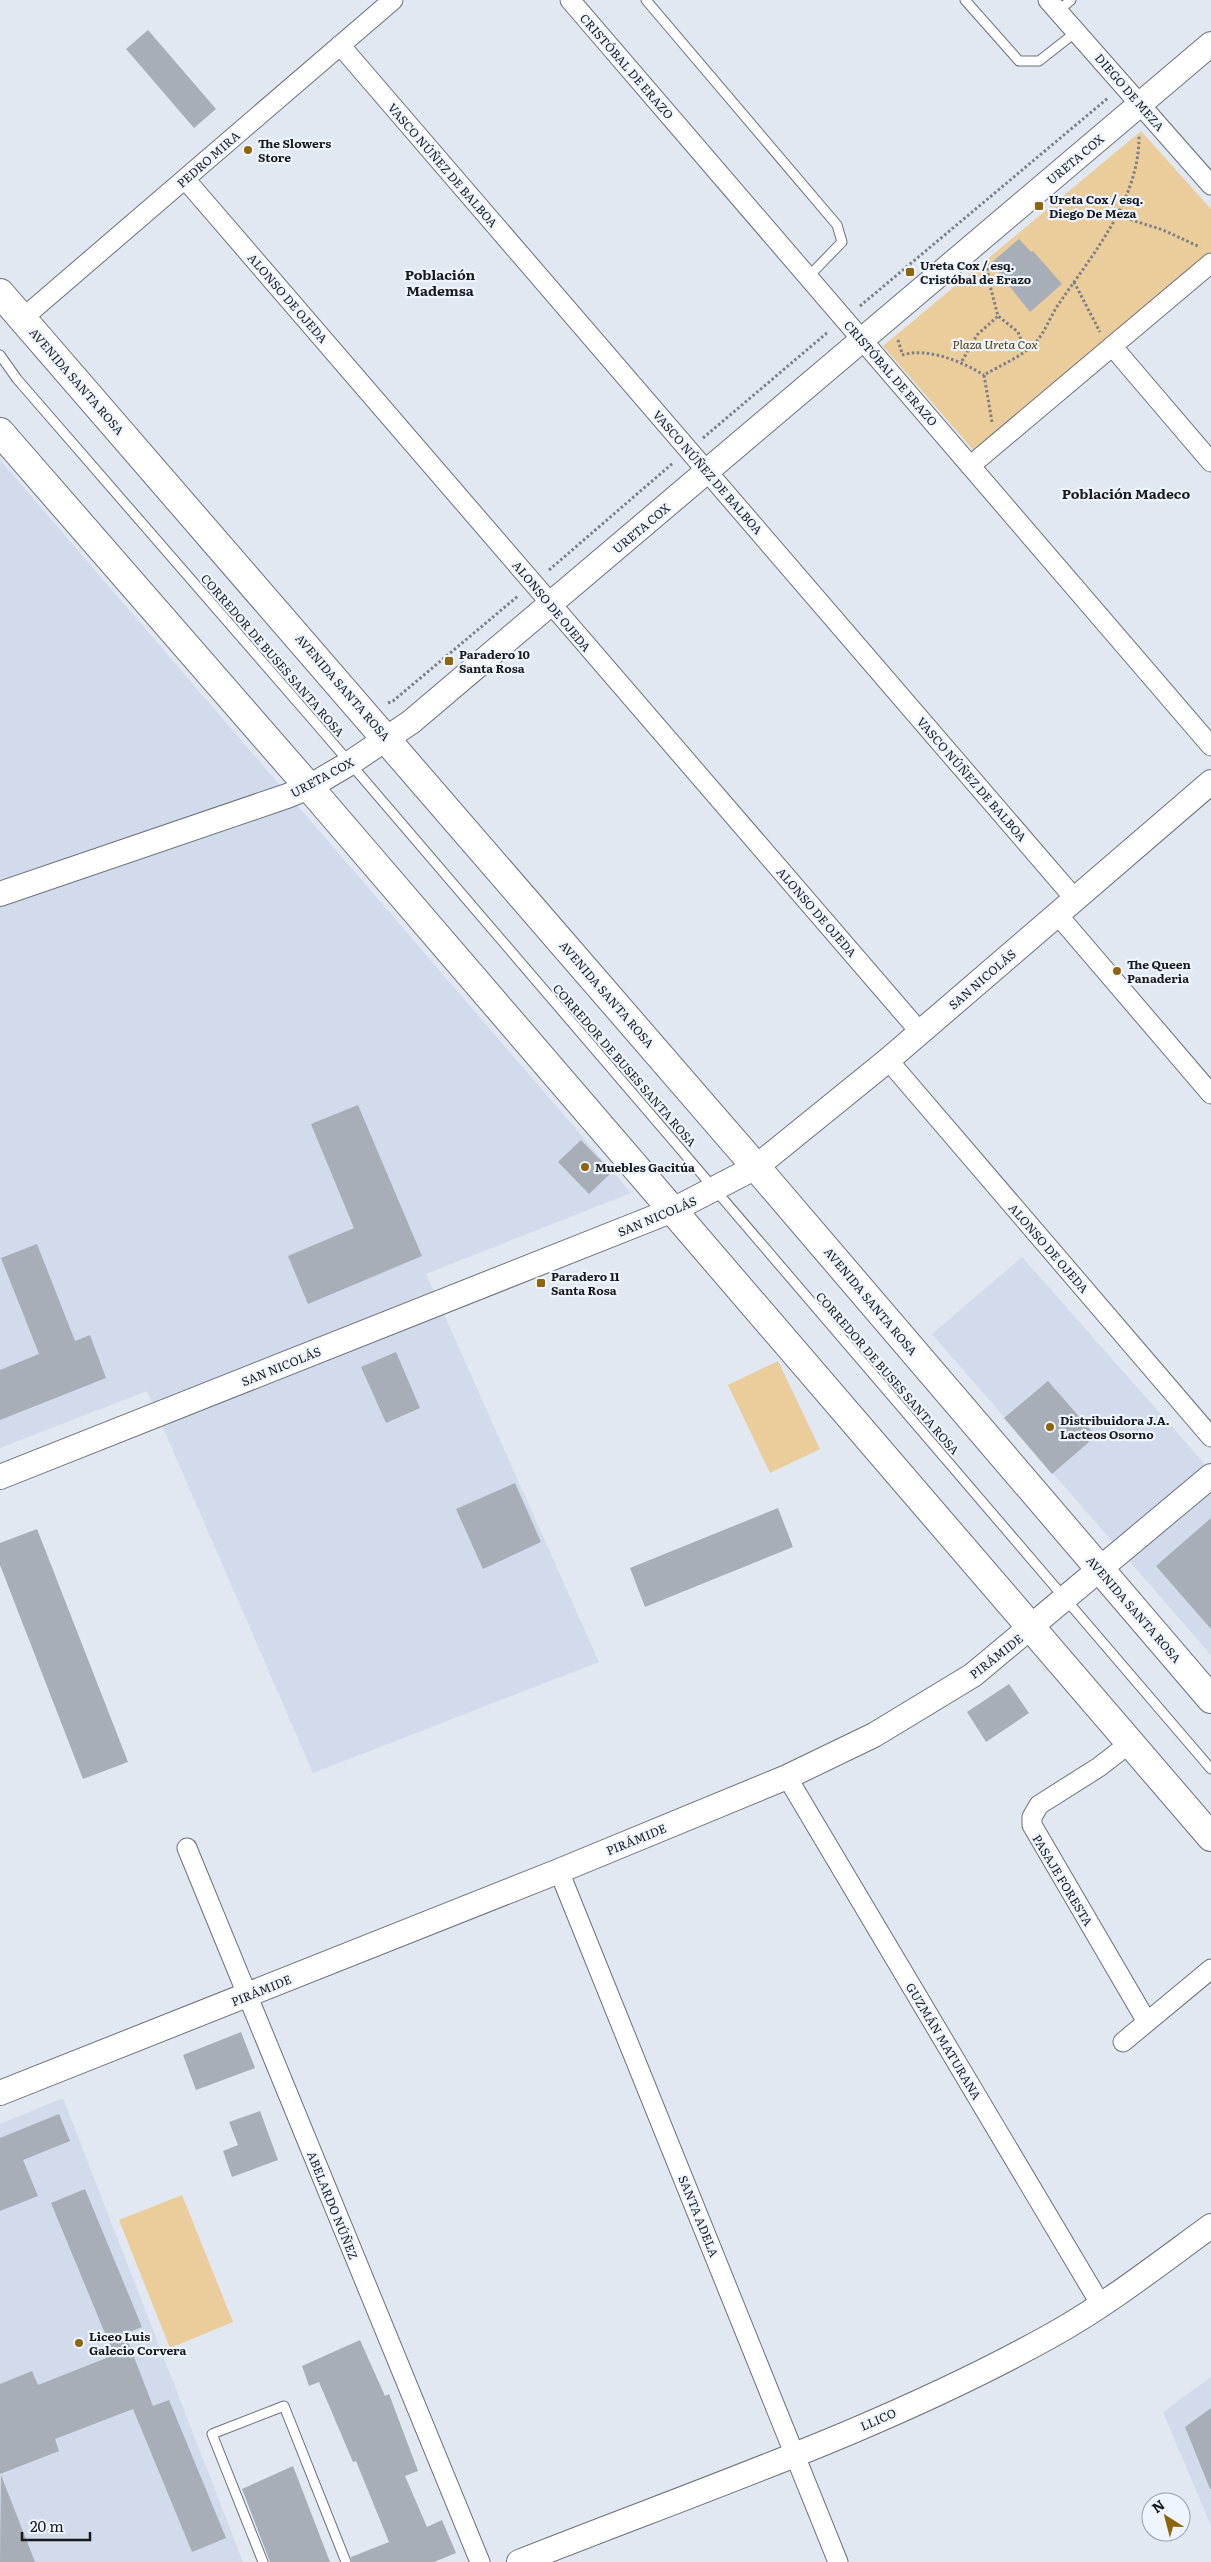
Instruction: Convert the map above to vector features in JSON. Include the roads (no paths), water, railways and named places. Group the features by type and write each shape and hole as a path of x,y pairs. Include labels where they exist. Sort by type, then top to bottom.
{"main road":[{"name":"AVENIDA SANTA ROSA","path":"0,293 388,739 1211,1699"},
{"path":"0,432 309,787 1211,1838"}],"street":[{"name":"PEDRO MIRA","path":"23,318 393,0"},
{"name":"CRISTÓBAL DE ERAZO","path":"570,0 1211,746"},
{"name":"DIEGO DE MEZA","path":"1059,4 1076,31 1211,185"},
{"name":"URETA COX","path":"0,894 263,806 309,787 388,739 552,604 1211,44"},
{"name":"VASCO NÚÑEZ DE BALBOA","path":"340,45 689,450 1066,907 1211,1094"},
{"name":"ALONSO DE OJEDA","path":"185,179 920,1032"},
{"path":"970,466 1112,346 1209,257"},
{"path":"1112,346 1211,462"},
{"name":"SAN NICOLÁS","path":"0,1477 673,1210 715,1190 756,1167 888,1060 1211,782"},
{"name":"ALONSO DE OJEDA","path":"888,1060 1211,1437"},
{"name":"PIRÁMIDE","path":"0,2093 559,1871 787,1777 874,1735 943,1695 973,1675 1066,1600 1211,1476"},
{"name":"PASAJE FORESTA","path":"1130,1743 1086,1775 1039,1805 1032,1817 1032,1825 1147,2022"},
{"name":"GUZMÁN MATURANA","path":"787,1777 1101,2304"},
{"name":"ABELARDO NÚÑEZ","path":"186,1848 480,2562"},
{"name":"SANTA ADELA","path":"559,1871 796,2453 838,2562"},
{"path":"1123,2042 1211,1969"},
{"name":"LLICO","path":"519,2562 796,2453 952,2387 1056,2333 1101,2304 1211,2226"}],"lane":[{"path":"646,0 837,225 842,242 808,277"},
{"path":"964,0 1019,61 1038,61 1076,31"},
{"name":"CORREDOR DE BUSES SANTA ROSA","path":"0,355 17,380 350,763 1211,1769"},
{"name":"CORREDOR DE BUSES SANTA ROSA","path":"0,365 17,380"},
{"path":"264,2562 212,2434 284,2406 346,2562"}],"place":[{"name":"The Slowers Store","path":"248,150"},
{"name":"Ureta Cox / esq. Diego De Meza","path":"1039,206"},
{"name":"Ureta Cox / esq. Cristóbal de Erazo","path":"910,272"},
{"name":"Paradero 10 Santa Rosa","path":"449,661"},
{"name":"The Queen Panaderia","path":"1117,971"},
{"name":"Muebles Gacitúa","path":"585,1167"},
{"name":"Paradero 11 Santa Rosa","path":"541,1283"},
{"name":"Distribuidora J.A. Lacteos Osorno","path":"1050,1427"},
{"name":"Liceo Luis Galecio Corvera","path":"79,2343"}],"district":[{"name":"Población Mademsa","path":"440,282"},
{"name":"Población Madeco","path":"1126,493"}],"park label":[{"name":"Plaza Ureta Cox","path":"995,344"}]}
